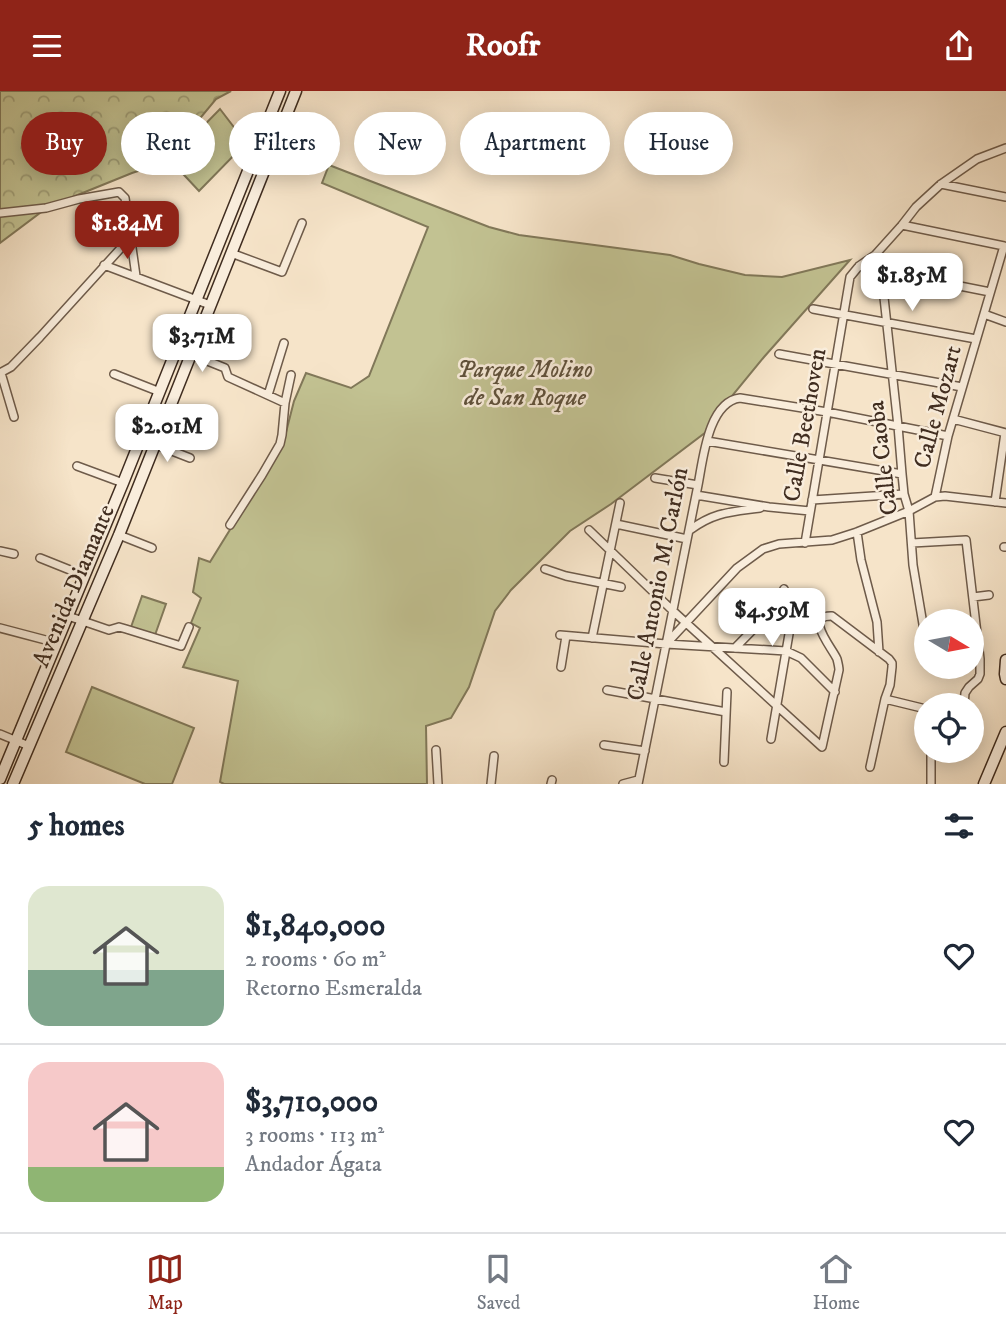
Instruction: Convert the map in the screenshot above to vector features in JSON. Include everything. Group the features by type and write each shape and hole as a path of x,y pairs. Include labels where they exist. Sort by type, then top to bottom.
{"main road":[{"name":"Avenida Diamante","path":"0,779 123,483 280,91"},
{"name":"Avenida Diamante","path":"13,784 119,535 296,91"},
{"path":"230,214 245,219"},
{"path":"134,455 148,460"},
{"path":"1006,660 1006,679"},
{"path":"984,784 1006,734"}],"street":[{"name":"Calle Beethoven","path":"805,543 850,278 941,184 977,159 1006,148"},
{"path":"941,184 1006,197"},
{"path":"0,213 46,208 119,192 125,198 136,276"},
{"path":"231,253 282,272 302,223"},
{"name":"Calle Mozart","path":"902,225 1004,246 1002,269 990,292 976,339 948,436 935,498"},
{"path":"14,417 1,373 11,367 40,337 130,238"},
{"path":"104,265 210,305"},
{"path":"859,266 990,292"},
{"name":"Calle Caoba","path":"881,270 904,494 909,511 913,565 920,609"},
{"path":"813,309 976,339"},
{"path":"984,314 1006,323"},
{"path":"268,395 284,343"},
{"path":"190,354 225,368 228,377 285,403"},
{"path":"779,354 962,387"},
{"path":"114,374 160,392"},
{"path":"229,525 280,444 291,375"},
{"name":"Calle Antonio M. Carlón","path":"638,782 707,441 717,413 731,399 740,398 827,412"},
{"path":"827,412 948,436"},
{"path":"953,419 1006,433 995,502"},
{"path":"707,441 902,474"},
{"path":"154,444 191,458"},
{"path":"77,466 123,483"},
{"path":"654,478 698,485"},
{"path":"812,500 904,494"},
{"path":"696,495 810,511"},
{"path":"666,644 737,568 763,549 779,544 832,540 945,496 1006,503"},
{"path":"592,638 620,503"},
{"path":"616,524 688,534 703,520 720,513 769,507"},
{"path":"589,530 822,747 839,670 838,661 820,631 822,619 827,615 832,616 879,652 892,663 890,685 870,767"},
{"path":"857,532 861,560 877,622 879,652"},
{"path":"119,535 152,548"},
{"path":"912,543 966,540 980,674 965,693"},
{"path":"0,551 14,554"},
{"path":"40,558 85,576"},
{"path":"545,569 621,587"},
{"path":"735,648 774,608 784,589"},
{"path":"972,597 989,595"},
{"path":"771,739 789,634 788,613 791,597"},
{"path":"68,616 108,630 119,627 181,646 189,627"},
{"path":"0,628 57,643"},
{"path":"561,667 563,635 786,651 801,659 835,692"},
{"path":"607,690 726,712"},
{"path":"724,762 727,692"},
{"path":"885,699 914,706"},
{"path":"0,734 29,746"},
{"path":"604,745 645,751"},
{"path":"436,750 438,784"},
{"path":"491,784 494,756"},
{"path":"931,763 931,784"},
{"path":"623,784 638,782"}],"green space":[{"path":"0,91 231,91 216,99 205,112 121,112 121,175 127,175 48,207 0,243"},
{"path":"220,109 229,121 229,160 215,175 215,114"},
{"name":"Parque Molino de San Roque","path":"340,169 489,227 519,235 670,255 745,275 782,277 850,260 764,357 727,402 710,429 611,504 570,531 511,590 495,611 469,687 451,718 426,726 427,784 224,784 220,782 238,681 183,667 200,628 191,623 201,598 193,592 199,558 210,562 283,444 294,401 306,373 351,388 369,376 428,227 322,183 325,175 340,175"},
{"path":"184,175 215,175 199,191"},
{"path":"142,596 166,604 155,635 131,627"},
{"path":"92,687 194,728 172,784 145,784 66,752"}]}
